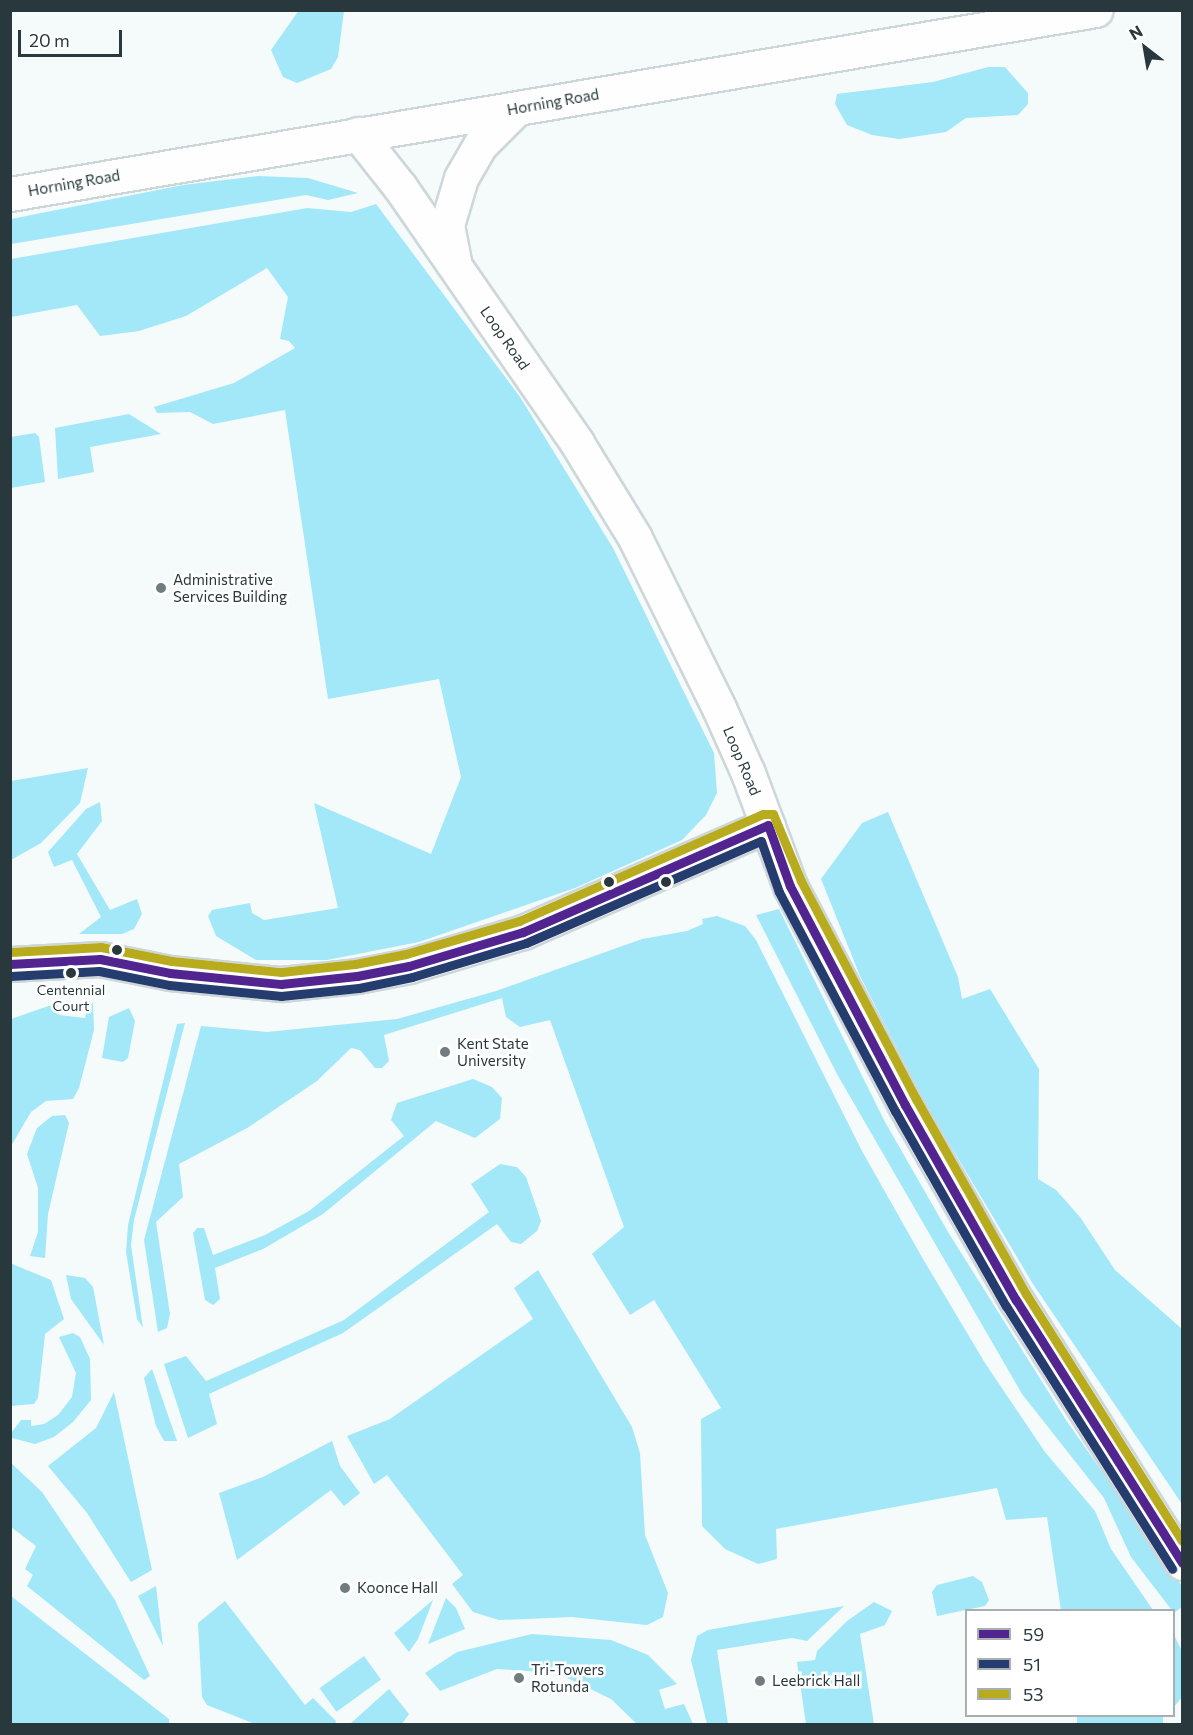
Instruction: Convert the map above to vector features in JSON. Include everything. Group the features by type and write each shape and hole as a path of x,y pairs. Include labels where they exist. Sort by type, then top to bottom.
{"street":[{"name":"Horning Road","path":"10,194 1096,10"},
{"path":"455,266 447,225 461,178 480,145 517,108"},
{"name":"Loop Road","path":"358,134 455,266 577,443 634,536 680,624 768,825 790,886 905,1105 1016,1300 1182,1563"},
{"path":"10,964 100,959 170,973 280,984 357,976 409,966 523,932 768,825"}],"shaded area":[{"path":"299,10 344,11 338,57 331,69 297,83 283,77 271,50"},
{"path":"988,67 1005,67 1028,93 1028,104 1018,115 966,118 946,132 899,139 872,135 847,125 835,104 837,94 933,82"},
{"path":"258,176 308,178 358,193 328,200 306,195 11,244 11,219 183,185"},
{"path":"376,204 520,397 613,548 714,753 717,793 706,815 682,840 575,888 419,942 327,960 256,960 216,936 208,916 212,910 250,903 252,913 264,920 338,908 314,803 431,854 461,777 439,679 328,699 285,410 213,424 190,412 157,413 154,407 234,383 295,348 289,341 280,339 288,297 267,268 186,316 139,331 100,336 77,305 11,317 11,259 307,208 351,212"},
{"path":"129,414 161,434 90,447 94,472 58,479 55,428"},
{"path":"35,433 39,437 45,482 11,488 11,437"},
{"path":"88,768 80,803 41,843 11,860 11,781"},
{"path":"100,802 102,821 77,854 110,910 137,899 142,914 134,929 122,934 79,934 101,917 72,860 54,867 48,852 86,809"},
{"path":"888,812 958,977 962,999 990,989 1039,1069 1038,1179 1056,1190 1080,1217 1115,1270 1182,1329 1182,1504 1033,1284 925,1103 860,976 821,879 862,823"},
{"path":"779,909 885,1122 948,1232 1066,1420 1182,1586 1182,1607 1175,1612 1175,1609 1171,1609 1131,1557 1104,1498 1022,1394 837,1074 756,915"},
{"path":"717,916 745,926 756,940 862,1151 923,1259 985,1363 1045,1452 1095,1511 1111,1549 1152,1609 1061,1609 1047,1517 1006,1520 997,1488 776,1529 777,1559 758,1564 725,1549 702,1526 701,1419 721,1408 654,1300 630,1315 592,1254 624,1227 550,1020 520,1027 506,1017 502,998 384,1035 389,1061 382,1068 375,1068 360,1050 351,1048 317,1081 249,1127 179,1164 183,1197 156,1222 170,1314 167,1328 158,1332 144,1240 201,1026 267,1032 397,1019 496,991 642,939 687,931 703,924 702,919"},
{"path":"57,1003 59,1015 85,1018 88,1004 93,1003 94,1030 79,1088 73,1099 46,1101 31,1112 11,1146 11,1019"},
{"path":"129,1008 135,1021 128,1058 123,1062 102,1058 109,1017"},
{"path":"185,1023 134,1220 131,1245 143,1328 137,1319 126,1252 128,1225 177,1024"},
{"path":"473,1079 492,1087 502,1098 500,1119 475,1138 436,1121 323,1214 263,1249 215,1268 220,1299 213,1305 205,1300 193,1233 197,1228 204,1228 213,1255 265,1235 309,1211 404,1136 391,1120 397,1103"},
{"path":"65,1115 69,1123 48,1214 45,1258 30,1256 38,1232 38,1188 27,1154 37,1128 52,1116"},
{"path":"500,1164 517,1167 526,1177 541,1221 537,1231 521,1244 511,1242 497,1224 343,1333 209,1394 217,1424 188,1438 164,1364 186,1356 206,1381 344,1320 489,1212 471,1184"},
{"path":"10,1263 51,1280 64,1319 45,1334 38,1398 34,1404 11,1406"},
{"path":"538,1270 632,1427 640,1453 645,1535 668,1593 663,1617 647,1625 572,1617 499,1620 473,1612 452,1584 463,1575 387,1475 374,1484 347,1436 390,1419 533,1319 514,1288"},
{"path":"66,1275 85,1278 93,1287 104,1345 71,1299"},
{"path":"73,1333 80,1337 90,1359 91,1400 73,1422 54,1437 35,1444 12,1438 11,1433 21,1420 31,1420 31,1426 44,1424 58,1415 72,1397 76,1373 59,1337"},
{"path":"152,1369 177,1441 164,1441 156,1426 144,1378"},
{"path":"114,1392 152,1570 131,1582 87,1513 48,1466 96,1428"},
{"path":"332,1441 340,1466 360,1493 344,1506 331,1490 237,1560 219,1493 263,1477"},
{"path":"10,1462 42,1492 115,1600 150,1676 144,1680 27,1586 33,1575 25,1569 36,1546 11,1527"},
{"path":"973,1576 982,1582 989,1600 985,1606 937,1616 932,1592 937,1585"},
{"path":"156,1586 163,1646 138,1596"},
{"path":"11,1596 169,1719 169,1724 11,1724"},
{"path":"446,1598 456,1608 465,1629 428,1644"},
{"path":"433,1600 418,1639 409,1652 394,1633"},
{"path":"225,1601 305,1705 313,1698 336,1721 335,1724 255,1724 207,1705 202,1697 198,1623"},
{"path":"874,1602 892,1611 885,1625 860,1634 874,1724 806,1724 797,1662 815,1660 817,1651 847,1621"},
{"path":"844,1606 807,1641 792,1638 717,1650 728,1724 707,1724 691,1660 697,1636 708,1630"},
{"path":"532,1634 611,1640 648,1655 677,1684 659,1690 665,1709 684,1704 693,1724 637,1724 611,1699 557,1673 497,1669 440,1691 425,1673 457,1652"},
{"path":"1175,1637 1182,1651 1182,1697 1175,1706"},
{"path":"364,1656 381,1679 337,1712 320,1688"},
{"path":"389,1689 409,1714 402,1724 350,1724"},
{"path":"1077,1717 1163,1717 1163,1724 1077,1724"}],"transit line":[{"name":"53","path":"10,952 101,947 172,961 281,972 355,964 406,954 519,921 763,814 773,814 801,881 916,1099 1026,1294 1182,1541"},
{"name":"59","path":"768,825 790,886 905,1105 1016,1300 1182,1563"},
{"name":"59","path":"10,964 100,959 170,973 281,984 357,976 409,966 523,932 768,825"},
{"name":"51","path":"11,976 99,971 169,985 281,996 359,988 412,977 526,943 761,841 779,892 895,1111 1006,1306 1172,1569"}],"place":[{"name":"Administrative Services Building","path":"161,588"},
{"name":"Centennial Court","path":"71,973"},
{"name":"Kent State University","path":"445,1052"},
{"name":"Koonce Hall","path":"345,1588"},
{"name":"Tri-Towers Rotunda","path":"519,1678"},
{"name":"Leebrick Hall","path":"760,1681"}]}
